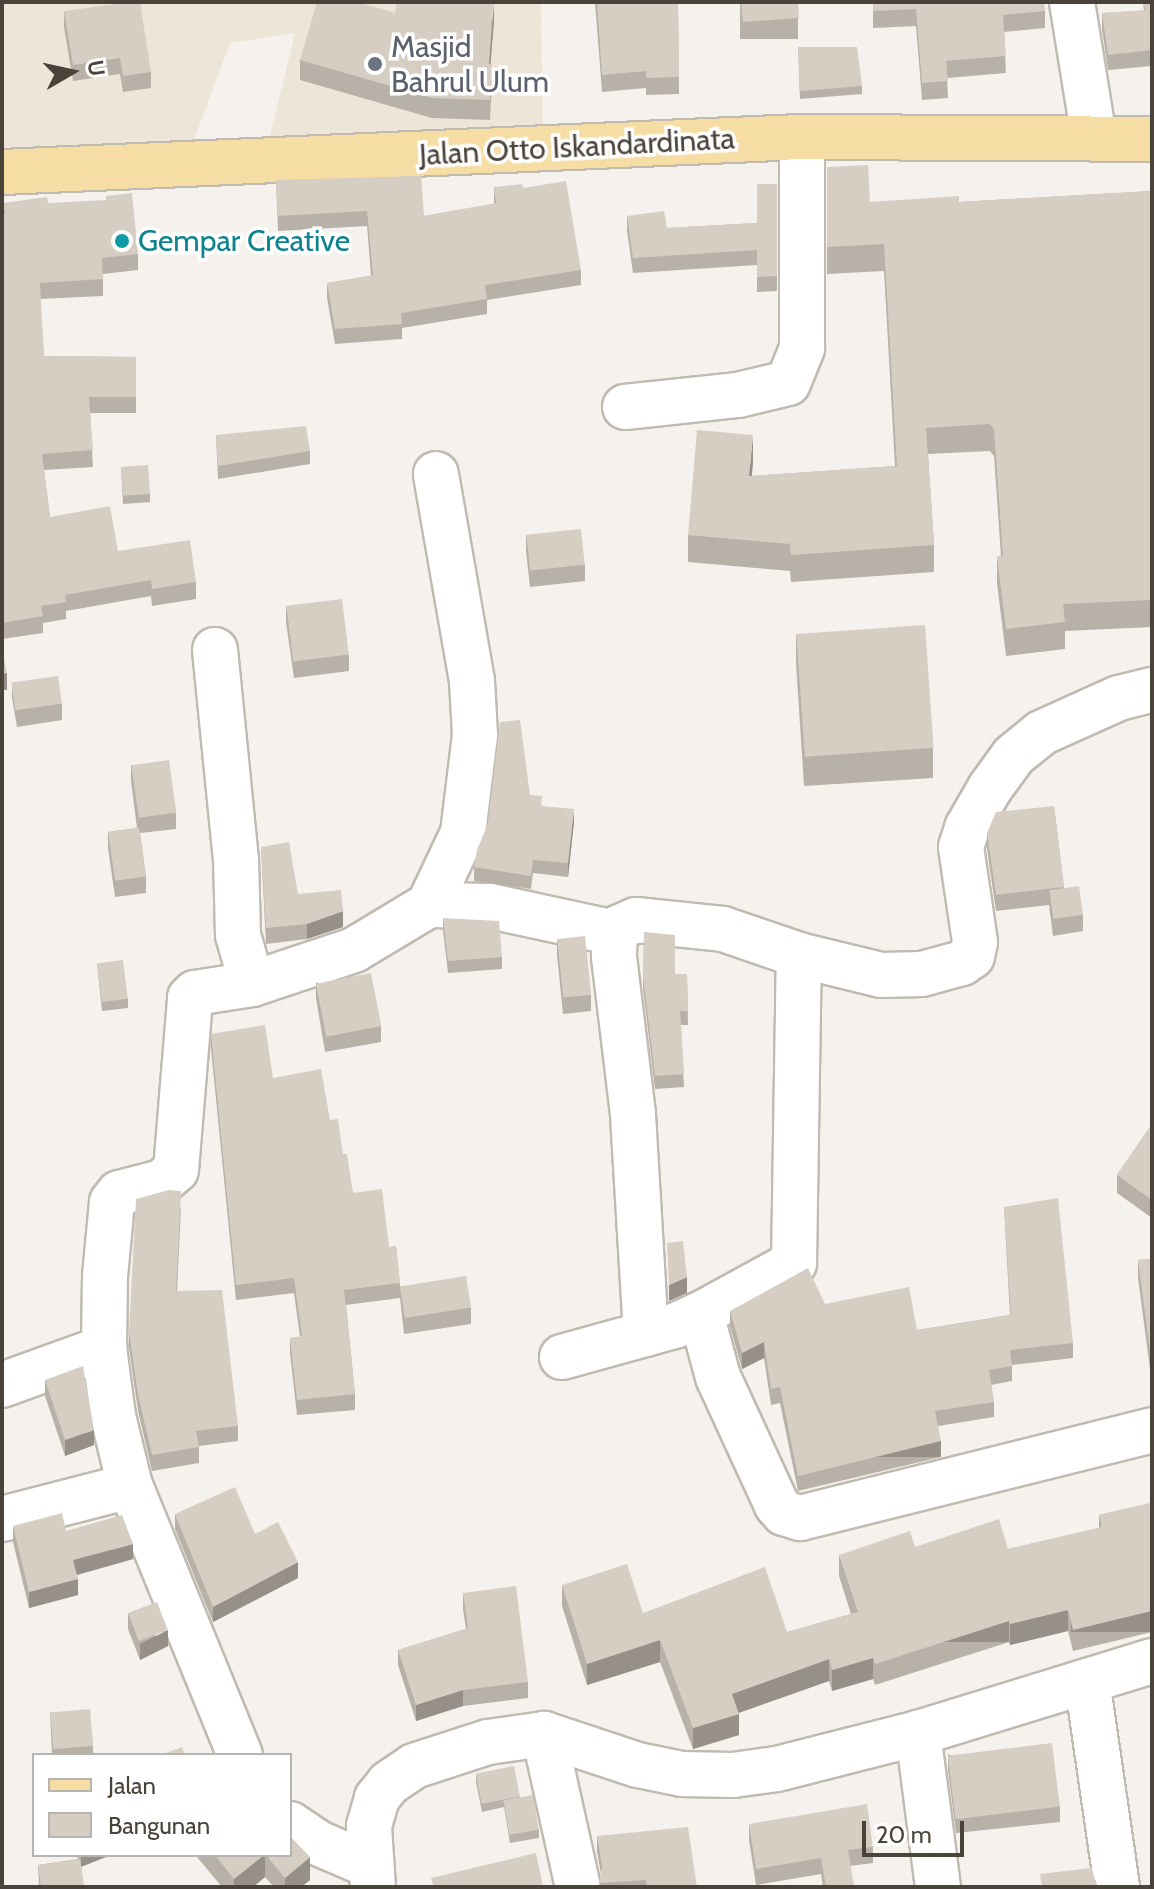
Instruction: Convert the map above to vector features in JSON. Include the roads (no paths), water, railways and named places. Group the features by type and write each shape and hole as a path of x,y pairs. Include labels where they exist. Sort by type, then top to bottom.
{"main road":[{"name":"Jalan Otto Iskandardinata","path":"2,172 802,137 1152,139"}],"street":[{"path":"1072,2 1094,138"},
{"path":"625,407 738,395 788,383 802,348 802,137"},
{"path":"429,905 463,833 475,735 472,681 436,474"},
{"path":"215,650 236,859 238,935 252,984"},
{"path":"646,1334 641,1209 614,956 615,933 627,922 647,920 723,929 799,955 881,975 922,974 962,963 972,956 975,942 961,847 967,828 990,788 1013,756 1041,733 1119,698 1152,690"},
{"path":"239,1753 130,1486 113,1416 104,1348 105,1276 112,1202 119,1193 162,1182 176,1170 190,998 195,993 252,984 354,950 429,905 490,906 615,933"},
{"path":"562,1357 646,1334 701,1314 794,1263 799,955"},
{"path":"701,1314 718,1377 777,1505 792,1517 1152,1430"},
{"path":"2,1385 104,1348"},
{"path":"2,1519 130,1486"},
{"path":"371,1876 369,1826 377,1798 389,1783 414,1766 446,1755 516,1736 544,1734 638,1765 682,1774 733,1775 777,1769 918,1733 1152,1661"},
{"path":"1087,1681 1117,1887"},
{"path":"918,1733 938,1887"},
{"path":"544,1734 578,1887"},
{"path":"292,1825 371,1876"}],"place":[{"name":"Masjid Bahrul Ulum","path":"375,64"},
{"name":"Gempar Creative","path":"122,241"}]}
